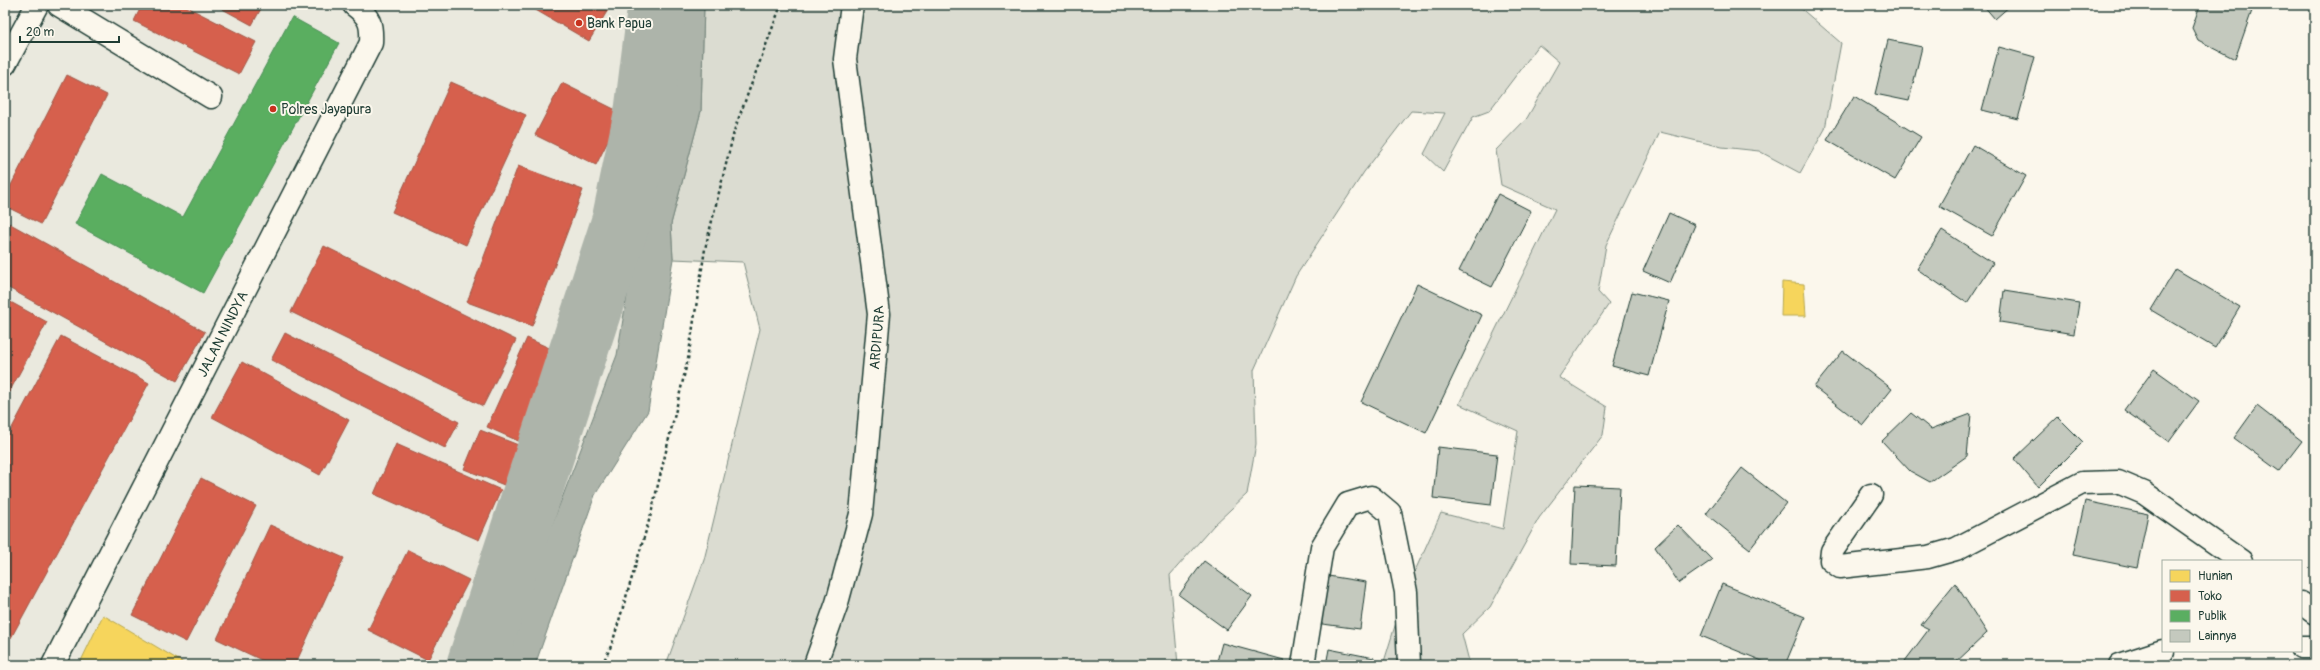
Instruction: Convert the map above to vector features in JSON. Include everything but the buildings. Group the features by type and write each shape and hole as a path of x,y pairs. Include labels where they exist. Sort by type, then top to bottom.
{"street":[{"path":"5,64 37,5"},
{"path":"59,5 211,97"},
{"name":"JALAN NINDYA","path":"52,665 371,43 372,25 361,10 354,5"},
{"name":"ARDIPURA","path":"815,665 837,603 861,514 878,314 845,59 852,5"},
{"path":"1871,495 1832,551 1831,560 1840,567 1928,557 1956,550 2082,483 2118,482 2144,493 2240,560"},
{"path":"1303,665 1322,548 1348,504 1371,497 1390,513 1406,592 1409,665"},
{"path":"2302,604 2315,613"},
{"path":"2302,647 2315,647"},
{"path":"2120,665 2162,651"}],"path":[{"path":"602,665 612,644 651,514 688,359 705,249 735,128 781,5"}],"shaded area":[{"path":"5,5 676,5 617,355 498,665 5,665"},
{"path":"676,5 704,5 701,111 671,224 673,259 648,411 595,495 535,665 498,665 617,355"},
{"path":"704,5 1797,5 1841,43 1825,129 1800,173 1759,151 1722,147 1660,132 1606,245 1598,292 1609,304 1559,377 1607,407 1603,435 1539,518 1490,607 1462,634 1470,665 1383,665 1405,593 1441,513 1503,529 1518,431 1459,404 1555,209 1501,185 1496,150 1527,118 1559,62 1539,45 1489,111 1473,117 1443,172 1424,154 1445,113 1411,111 1364,172 1296,276 1254,370 1256,444 1247,494 1214,525 1170,575 1178,665 666,665 704,560 760,329 743,262 673,259 671,224 701,111"}],"waterway":[{"path":"476,665 621,221 644,110 657,5"}],"place":[{"name":"Bank Papua","path":"579,23"},
{"name":"Polres Jayapura","path":"273,109"}]}
